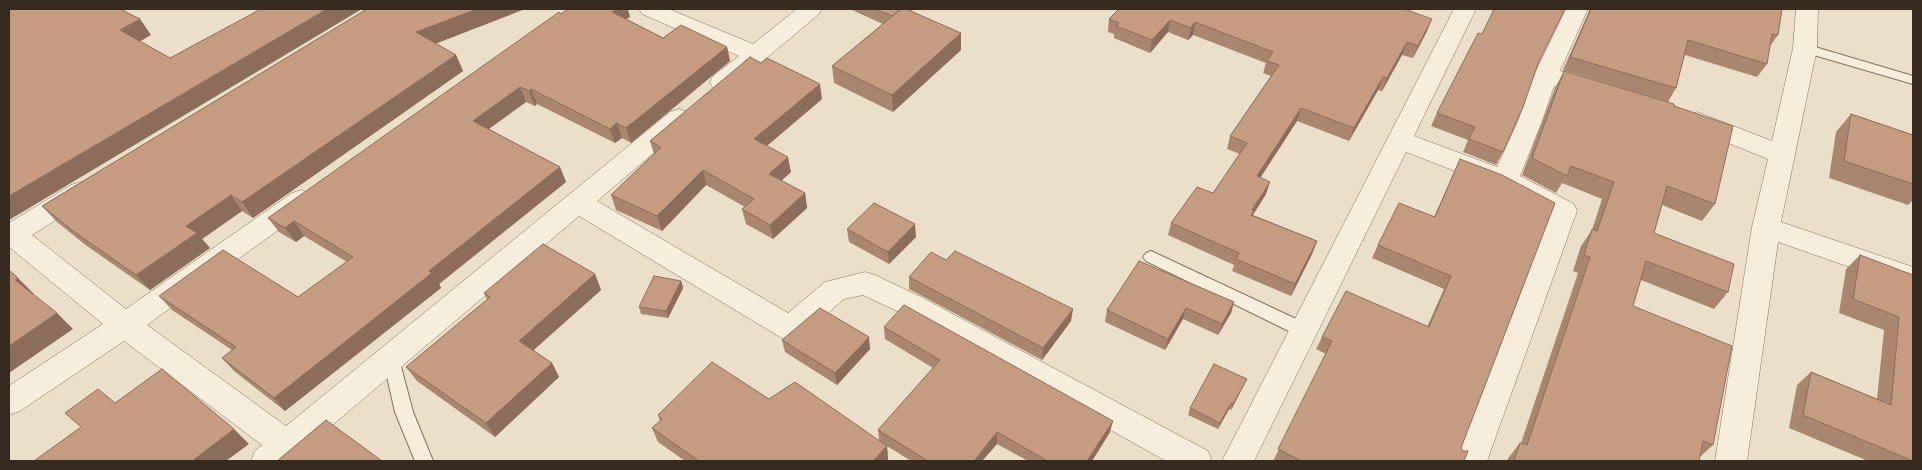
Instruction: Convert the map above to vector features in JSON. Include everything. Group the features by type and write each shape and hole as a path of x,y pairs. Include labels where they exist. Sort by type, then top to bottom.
{"street":[{"path":"650,9 756,54"},
{"path":"96,182 10,235 125,325 277,453 811,9"},
{"path":"1238,461 1465,9"},
{"path":"1505,180 1546,75 1576,9"},
{"path":"1731,461 1766,226 1805,48 1807,9"},
{"path":"1546,75 1619,97"},
{"path":"1673,114 1700,122 1782,155"},
{"path":"1399,140 1505,180 1564,211 1471,461"},
{"path":"9,402 125,325 319,187"},
{"path":"578,203 790,329 835,290 865,283 909,304 1196,461"},
{"path":"1766,226 1913,278"}],"lane":[{"path":"1805,48 1913,80"},
{"path":"1150,257 1303,330"},
{"path":"391,359 404,412 424,461"}],"building":[{"path":"9,9 120,9 140,19 120,30 170,58 261,9 327,9 9,196"},
{"path":"367,9 477,9 416,32 456,55 242,202 231,195 186,226 197,233 136,275 73,231 42,206"},
{"path":"568,9 616,9 612,12 663,38 681,25 727,47 626,128 617,123 610,129 531,89 529,91 520,87 473,121 560,167 429,271 432,273 274,398 222,358 236,347 159,296 223,250 298,297 353,257 294,221 285,228 268,218 559,12 561,14"},
{"path":"875,9 900,9 892,16"},
{"path":"901,9 906,9 961,33 892,95 832,66"},
{"path":"1119,9 1408,9 1432,19 1418,46 1407,42 1387,78 1383,77 1354,128 1301,108 1257,176 1270,182 1252,210 1254,211 1251,215 1317,241 1295,284 1236,259 1239,253 1171,223 1197,187 1213,193 1247,143 1230,136 1279,65 1267,61 1273,52 1195,22 1191,28 1170,20 1152,40 1116,26 1119,23 1109,19"},
{"path":"1494,9 1565,9 1539,61 1523,107 1503,152 1469,139 1475,127 1437,113 1478,33 1482,34"},
{"path":"1591,9 1782,9 1778,35 1772,34 1767,64 1688,40 1676,88 1570,57"},
{"path":"750,57 761,63 767,58 820,84 754,139 788,157 769,174 805,193 770,225 742,209 754,199 703,170 657,216 611,195 661,147 650,141"},
{"path":"1564,71 1674,104 1674,106 1733,126 1715,204 1667,186 1654,233 1734,264 1728,292 1646,261 1633,306 1732,346 1713,445 1703,441 1699,461 1514,461 1520,443 1527,445 1590,257 1584,255 1592,229 1597,231 1614,182 1571,166 1567,176 1532,158"},
{"path":"1851,114 1913,135 1913,184 1844,161"},
{"path":"1460,159 1502,175 1555,203 1461,448 1463,451 1468,451 1464,461 1301,461 1278,449 1332,341 1322,337 1346,291 1429,327 1451,276 1378,245 1399,203 1435,217"},
{"path":"874,203 915,224 888,252 847,229"},
{"path":"543,244 595,274 519,341 552,363 486,423 406,367 490,297 484,293"},
{"path":"955,251 1073,309 1043,348 909,277 931,252 946,260"},
{"path":"1860,255 1913,275 1913,461 1803,415 1811,372 1891,405 1899,317 1853,299"},
{"path":"1139,261 1234,302 1222,324 1186,308 1168,339 1107,310"},
{"path":"9,270 18,278 15,280 57,313 9,346"},
{"path":"654,276 681,281 666,311 639,307"},
{"path":"904,305 1113,421 1087,461 1045,461 997,432 974,461 928,461 878,430 940,360 884,327"},
{"path":"820,308 869,337 835,373 782,340"},
{"path":"712,362 769,399 795,382 887,446 873,461 699,461 652,428 662,419 658,415"},
{"path":"1214,364 1247,379 1220,423 1190,408"},
{"path":"162,369 234,429 192,461 34,461 81,427 65,413 98,389 115,403"},
{"path":"326,420 382,461 277,461"}]}
